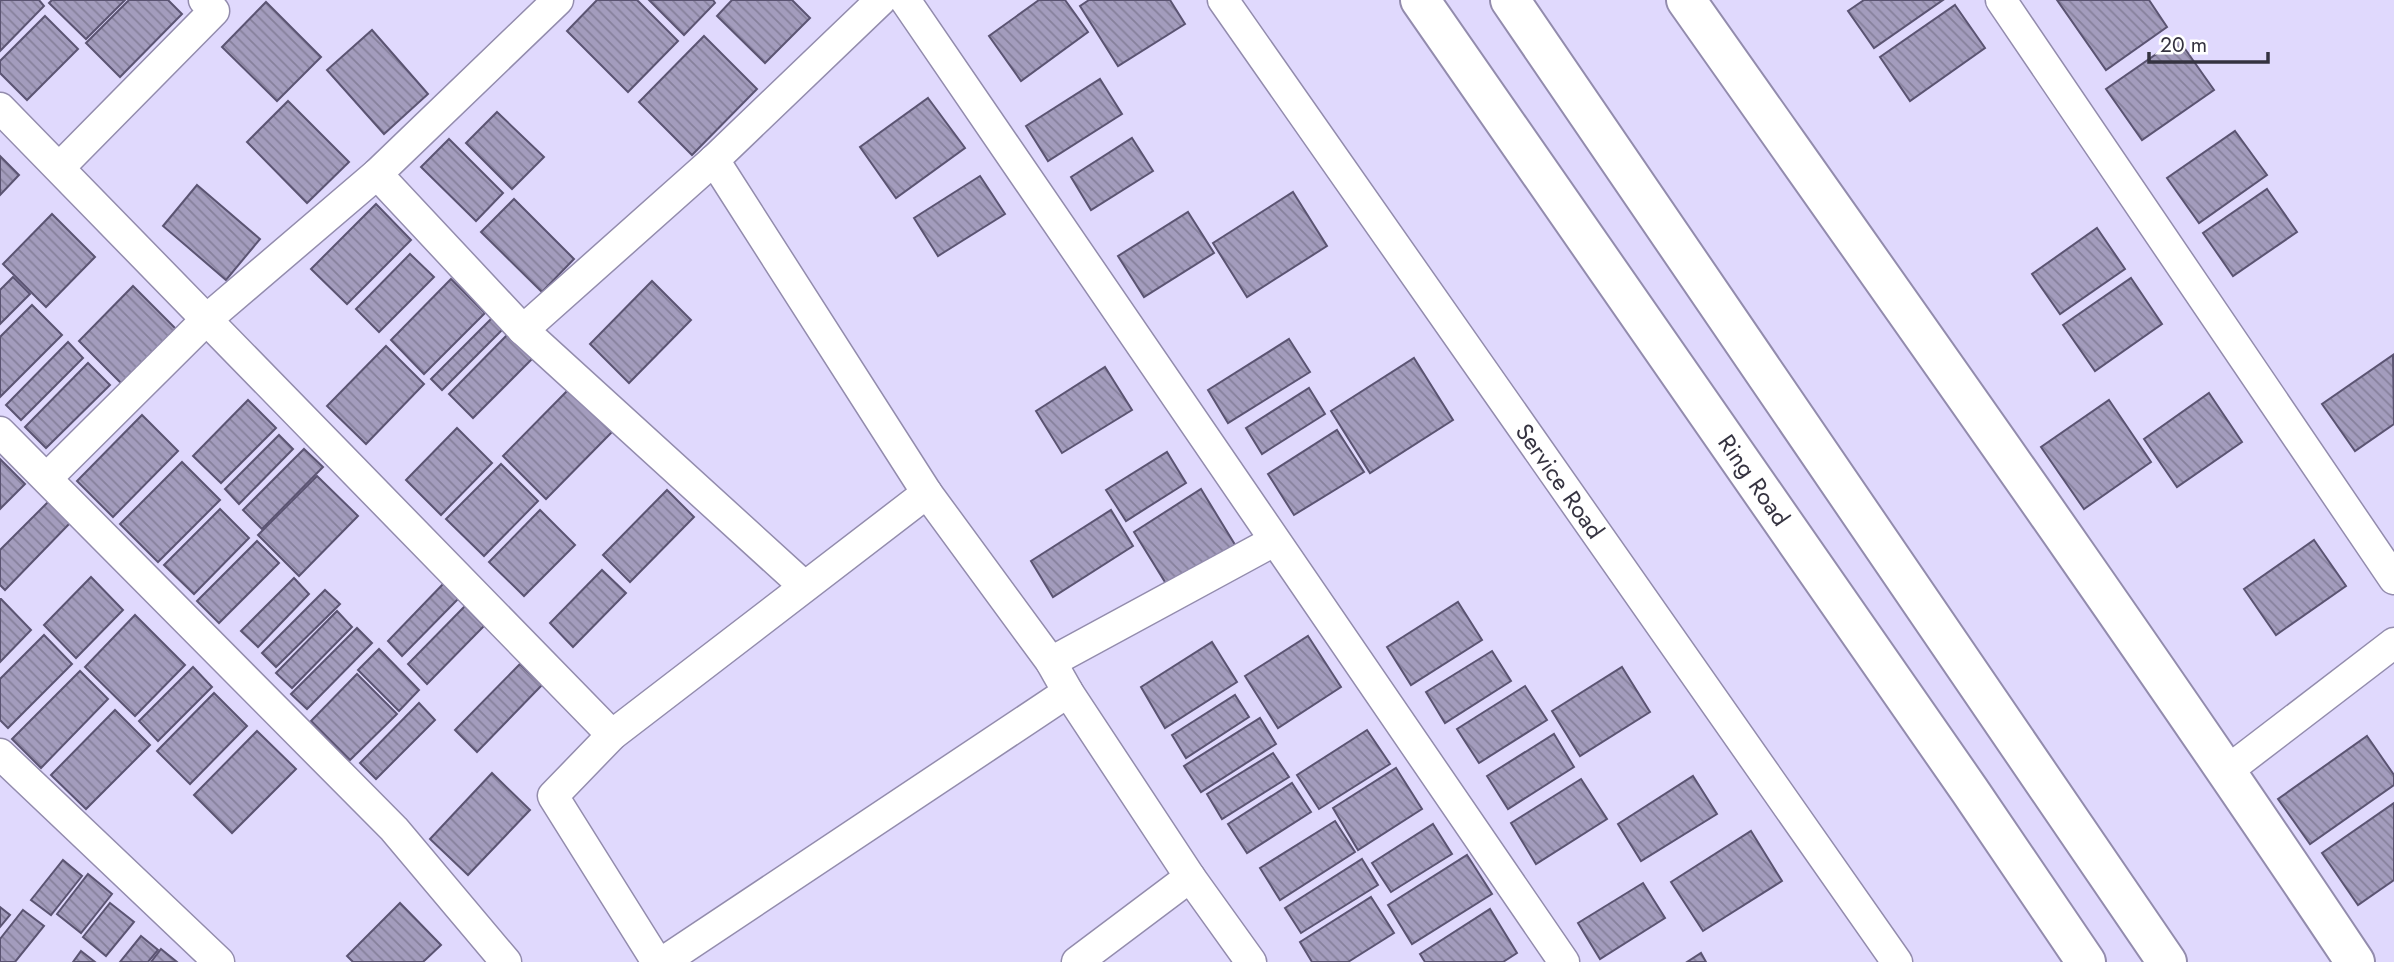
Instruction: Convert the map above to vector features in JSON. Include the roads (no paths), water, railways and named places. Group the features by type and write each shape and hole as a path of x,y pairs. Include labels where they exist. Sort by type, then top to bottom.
{"main road":[{"name":"Ring Road","path":"1420,0 2086,962"},
{"path":"1510,0 2167,962"},
{"path":"1686,0 2227,771 2355,962"}],"street":[{"path":"47,478 206,320 377,174 558,0"},
{"path":"523,330 714,160 881,0"},
{"path":"905,0 1564,962"},
{"name":"Service Road","path":"1223,0 1897,962"},
{"path":"2001,0 2394,579"},
{"path":"60,167 215,4"},
{"path":"0,108 612,735"},
{"path":"714,160 927,493 1051,662 1189,877 1251,962"},
{"path":"377,174 523,330 804,586"},
{"path":"0,432 394,829 506,962"},
{"path":"657,962 553,796 612,735 927,493"},
{"path":"1051,662 1274,541"},
{"path":"2227,771 2394,643"},
{"path":"663,962 1068,692"},
{"path":"0,754 219,962"},
{"path":"1077,962 1189,877"}]}
